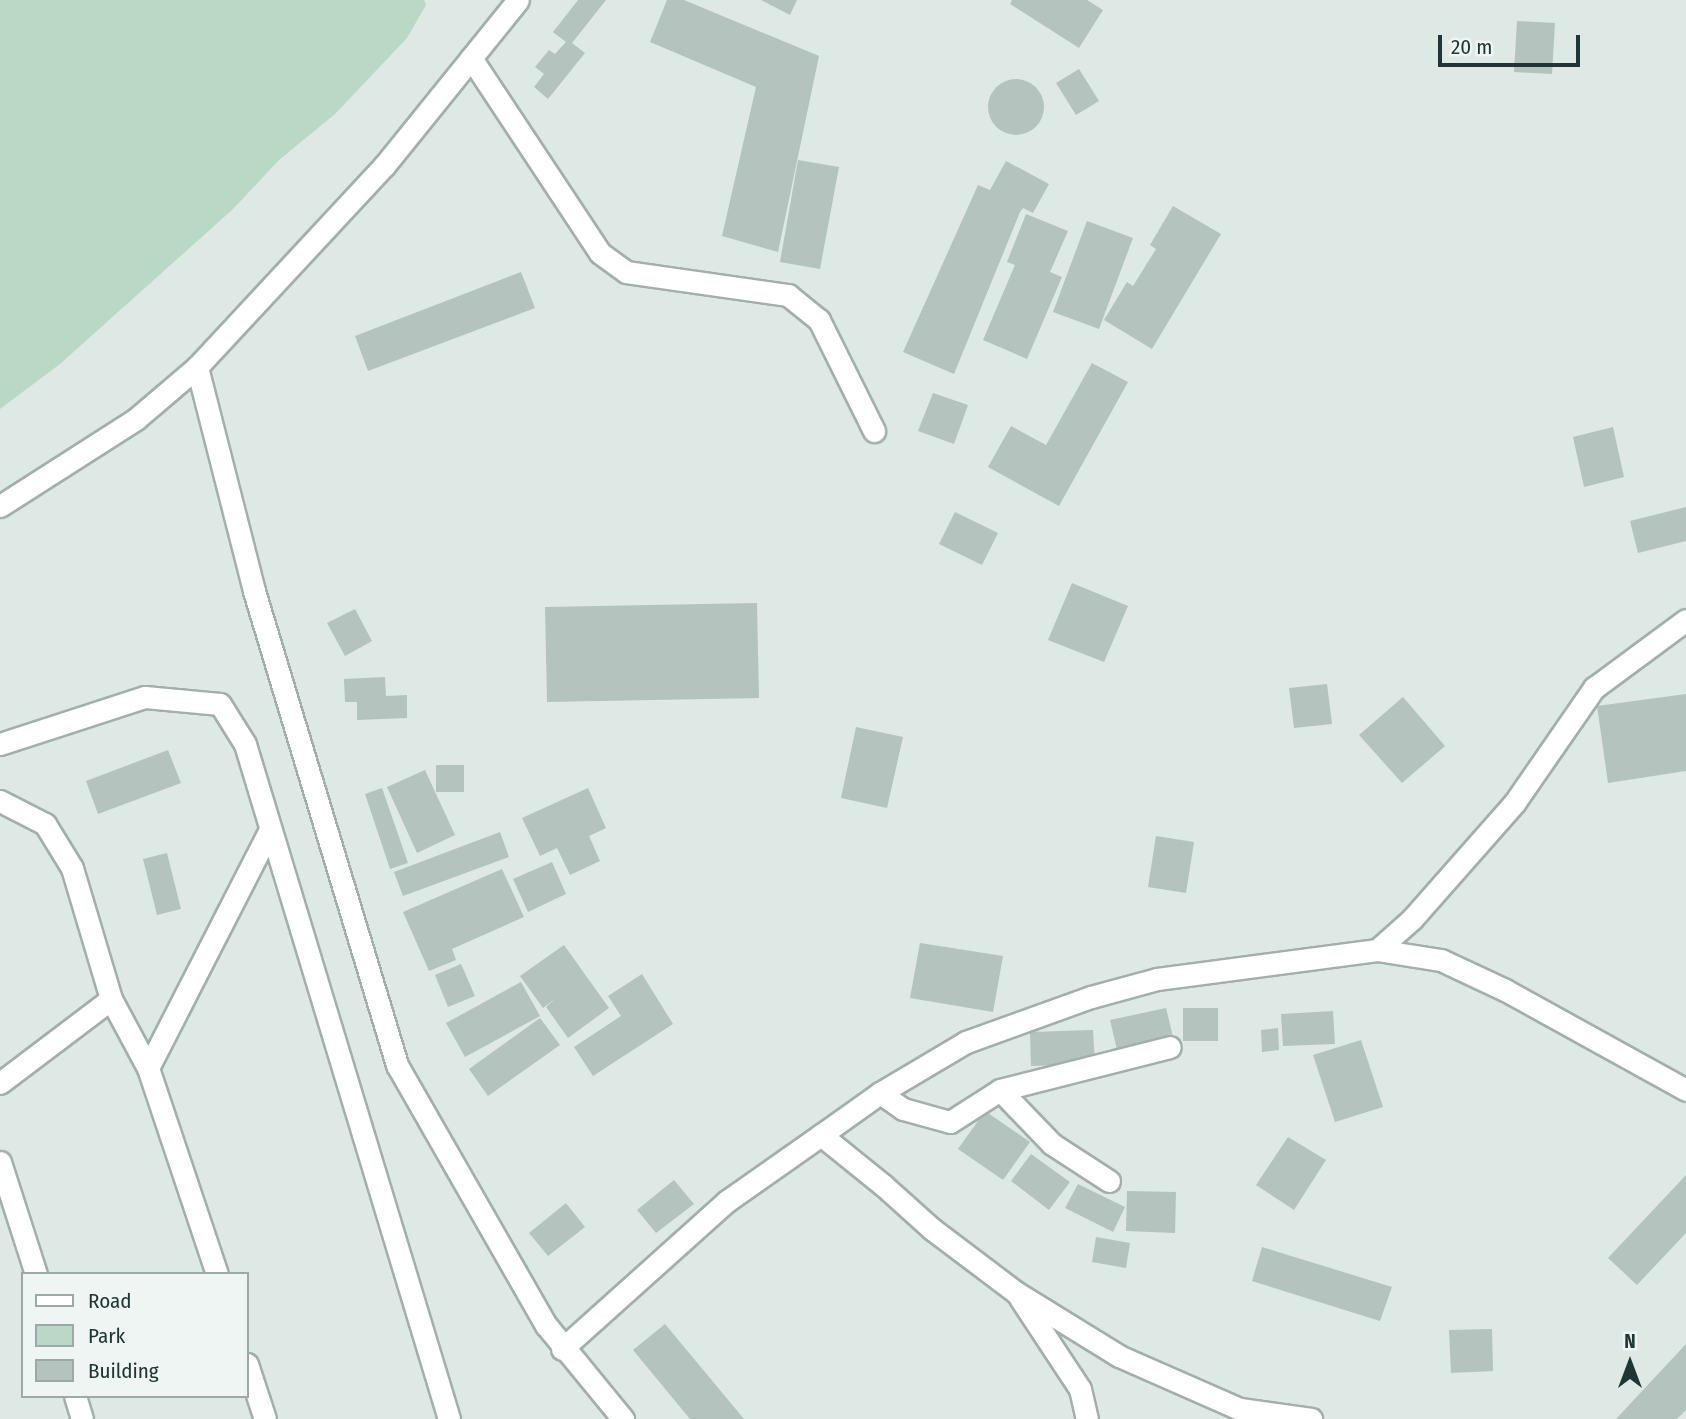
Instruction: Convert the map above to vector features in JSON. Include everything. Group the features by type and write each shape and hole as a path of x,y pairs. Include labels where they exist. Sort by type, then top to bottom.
{"street":[{"path":"0,506 136,419 197,367 384,166 471,58 512,2"},
{"path":"471,58 600,253 626,272 788,295 819,320 874,431"},
{"path":"197,367 254,591 397,1065 546,1325 562,1349 623,1419"},
{"path":"1377,950 1412,919 1515,802 1594,688 1686,620"},
{"path":"0,744 145,697 220,704 245,744 449,1419"},
{"path":"0,801 45,824 72,868 111,999 148,1068 215,1272"},
{"path":"148,1068 270,830"},
{"path":"562,1349 727,1201 880,1093 966,1042 1091,997 1157,979 1377,950 1441,960 1505,989 1686,1090"},
{"path":"0,1083 111,999"},
{"path":"880,1093 903,1109 950,1122 1000,1090 1170,1047"},
{"path":"1000,1090 1052,1144 1109,1181"},
{"path":"821,1135 932,1229 1017,1293 1119,1356 1263,1419"},
{"path":"0,1162 35,1272"},
{"path":"1017,1293 1080,1389 1087,1419"},
{"path":"248,1367 265,1419"},
{"path":"76,1398 82,1419"},
{"path":"1240,1409 1311,1419"}],"green space":[{"path":"0,0 424,0 426,5 407,38 335,114 279,160 233,209 60,364 0,409"}],"building":[{"path":"578,0 606,0 572,43 585,53 548,99 534,87 544,74 535,67 549,50 555,54 566,42 553,32"},
{"path":"667,0 684,0 819,56 778,252 722,236 756,87 650,42"},
{"path":"761,0 797,0 790,15"},
{"path":"1012,0 1087,0 1103,10 1079,48 1010,4"},
{"path":"1517,21 1555,23 1552,74 1514,72"},
{"path":"1079,69 1099,101 1076,115 1056,83"},
{"path":"1010,79 1022,79 1036,87 1044,101 1042,118 1036,127 1022,135 1010,135 993,123 988,113 988,101 1000,84"},
{"path":"798,160 839,167 820,269 780,262"},
{"path":"1006,161 1049,184 1033,213 1023,208 1020,212 954,374 903,352 978,185 990,190"},
{"path":"1173,206 1221,234 1152,349 1104,320 1127,282 1133,286 1156,249 1150,245"},
{"path":"1026,214 1068,231 1050,272 1062,277 1027,359 983,340 1015,265 1007,262"},
{"path":"1087,221 1133,238 1099,329 1053,312"},
{"path":"521,272 535,308 368,371 355,336"},
{"path":"1092,363 1128,382 1059,506 988,467 1011,426 1046,445"},
{"path":"933,393 968,405 954,444 918,431"},
{"path":"1613,427 1624,477 1584,487 1573,437"},
{"path":"1686,507 1686,541 1638,553 1630,521"},
{"path":"955,512 998,533 982,565 939,544"},
{"path":"1072,583 1128,606 1104,662 1048,640"},
{"path":"757,603 759,698 547,702 545,607"},
{"path":"355,609 372,641 345,656 327,623"},
{"path":"385,677 386,696 407,695 407,718 357,720 357,702 345,702 344,679"},
{"path":"1327,684 1332,724 1294,728 1289,688"},
{"path":"1686,694 1686,771 1608,783 1597,706"},
{"path":"1403,697 1445,746 1402,783 1359,735"},
{"path":"856,727 903,737 887,808 841,798"},
{"path":"168,750 181,783 98,814 86,781"},
{"path":"436,765 464,765 464,792 436,792"},
{"path":"425,770 455,835 417,853 387,787"},
{"path":"382,788 408,863 390,869 365,794"},
{"path":"588,788 606,828 589,836 600,861 570,875 557,848 540,856 522,818"},
{"path":"500,832 509,857 403,896 394,872"},
{"path":"1156,836 1194,842 1186,893 1148,887"},
{"path":"167,853 181,909 157,915 143,859"},
{"path":"552,862 566,894 528,912 513,879"},
{"path":"502,869 524,917 452,949 456,960 429,971 403,912"},
{"path":"920,943 1003,956 993,1012 910,998"},
{"path":"564,945 609,1008 568,1038 546,1007 556,998 543,1008 520,976"},
{"path":"461,964 475,996 448,1007 435,975"},
{"path":"642,974 673,1024 593,1076 574,1047 621,1016 608,996"},
{"path":"521,982 540,1016 465,1057 446,1023"},
{"path":"1166,1008 1174,1041 1118,1054 1110,1020"},
{"path":"1183,1008 1218,1008 1218,1041 1183,1041"},
{"path":"1333,1011 1335,1044 1283,1046 1281,1014"},
{"path":"540,1018 560,1045 488,1096 469,1069"},
{"path":"1278,1028 1279,1050 1262,1052 1261,1030"},
{"path":"1093,1030 1095,1064 1031,1066 1030,1032"},
{"path":"1361,1040 1383,1107 1335,1122 1313,1055"},
{"path":"985,1111 1030,1142 1003,1180 958,1149"},
{"path":"1288,1137 1326,1160 1294,1210 1256,1185"},
{"path":"1031,1154 1070,1182 1049,1210 1011,1181"},
{"path":"1686,1175 1686,1233 1637,1285 1608,1258"},
{"path":"674,1180 694,1204 656,1233 637,1210"},
{"path":"1078,1184 1125,1207 1113,1232 1065,1208"},
{"path":"1127,1191 1176,1192 1175,1233 1126,1231"},
{"path":"566,1203 585,1227 548,1256 529,1233"},
{"path":"1096,1237 1130,1243 1126,1268 1092,1262"},
{"path":"1262,1247 1392,1287 1380,1321 1252,1281"},
{"path":"665,1324 744,1419 690,1419 633,1350"},
{"path":"1492,1329 1493,1371 1451,1373 1449,1330"},
{"path":"1686,1344 1686,1410 1677,1419 1616,1419"}]}
